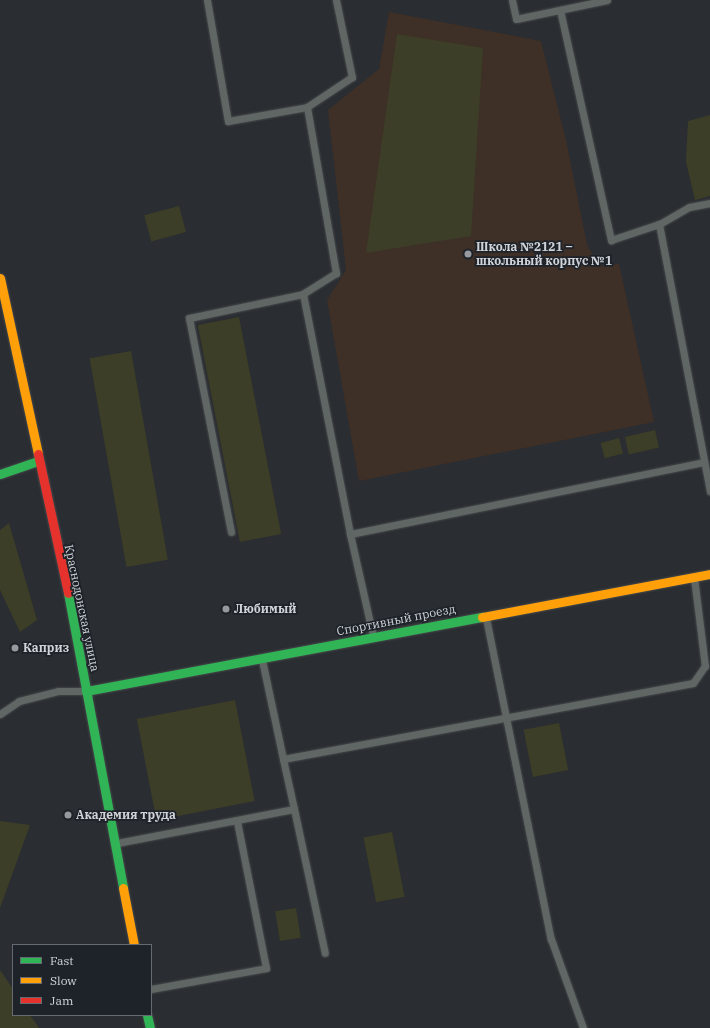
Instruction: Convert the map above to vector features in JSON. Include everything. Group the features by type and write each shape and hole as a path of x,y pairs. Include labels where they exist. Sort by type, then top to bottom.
{"main road":[{"name":"Краснодонская улица","path":"0,278 86,691 134,944"},
{"path":"0,474 38,461"},
{"name":"Спортивный проезд","path":"86,691 710,574"},
{"path":"147,1016 150,1028"}],"lane":[{"path":"207,0 228,121 307,107 352,77 336,0"},
{"path":"512,0 516,19 607,0"},
{"path":"560,10 611,240 659,224 689,207 710,203"},
{"path":"231,532 189,318 303,294 336,273 307,107"},
{"path":"659,224 710,492"},
{"path":"303,294 350,534 374,637"},
{"path":"350,534 704,462"},
{"path":"283,759 693,683 705,666 694,577"},
{"path":"486,616 505,718 551,939 583,1028"},
{"path":"261,658 325,953"},
{"path":"0,714 19,701 58,691 86,691"},
{"path":"114,843 237,821 294,809"},
{"path":"152,989 266,968 237,821"}],"shaded area":[{"name":"Школа №2121 – школьный корпус №1","path":"389,12 541,41 566,140 587,244 598,266 619,264 654,422 359,481 327,300 346,270 328,110 379,69"}],"green space":[{"path":"397,34 483,48 471,236 366,253"},
{"path":"710,115 710,196 695,200 686,162 688,121"},
{"path":"179,206 186,232 151,241 144,215"},
{"path":"239,317 281,534 240,542 198,325"},
{"path":"131,351 168,560 126,567 90,358"},
{"path":"655,430 659,448 629,455 625,437"},
{"path":"619,438 623,453 605,458 601,443"},
{"path":"9,523 37,620 20,632 0,590 0,530"},
{"path":"235,700 255,801 156,820 137,719"},
{"path":"559,723 568,770 533,777 524,730"},
{"path":"0,821 30,825 0,908"},
{"path":"392,832 405,897 376,902 364,838"},
{"path":"296,908 301,938 280,941 275,911"},
{"path":"0,970 12,988 12,1016 31,1016 39,1028 0,1028"}],"traffic: fast":[{"path":"0,474 38,461"},
{"path":"68,593 123,888"},
{"path":"86,691 482,617"},
{"path":"147,1016 150,1028"}],"traffic: slow":[{"path":"0,278 38,454"},
{"path":"482,617 710,574"},
{"path":"123,888 134,944"}],"traffic: jam":[{"path":"38,454 68,593"}],"place":[{"name":"Школа №2121 – школьный корпус №1","path":"468,254"},
{"name":"Любимый","path":"226,609"},
{"name":"Каприз","path":"15,648"},
{"name":"Академия труда","path":"68,815"}]}
